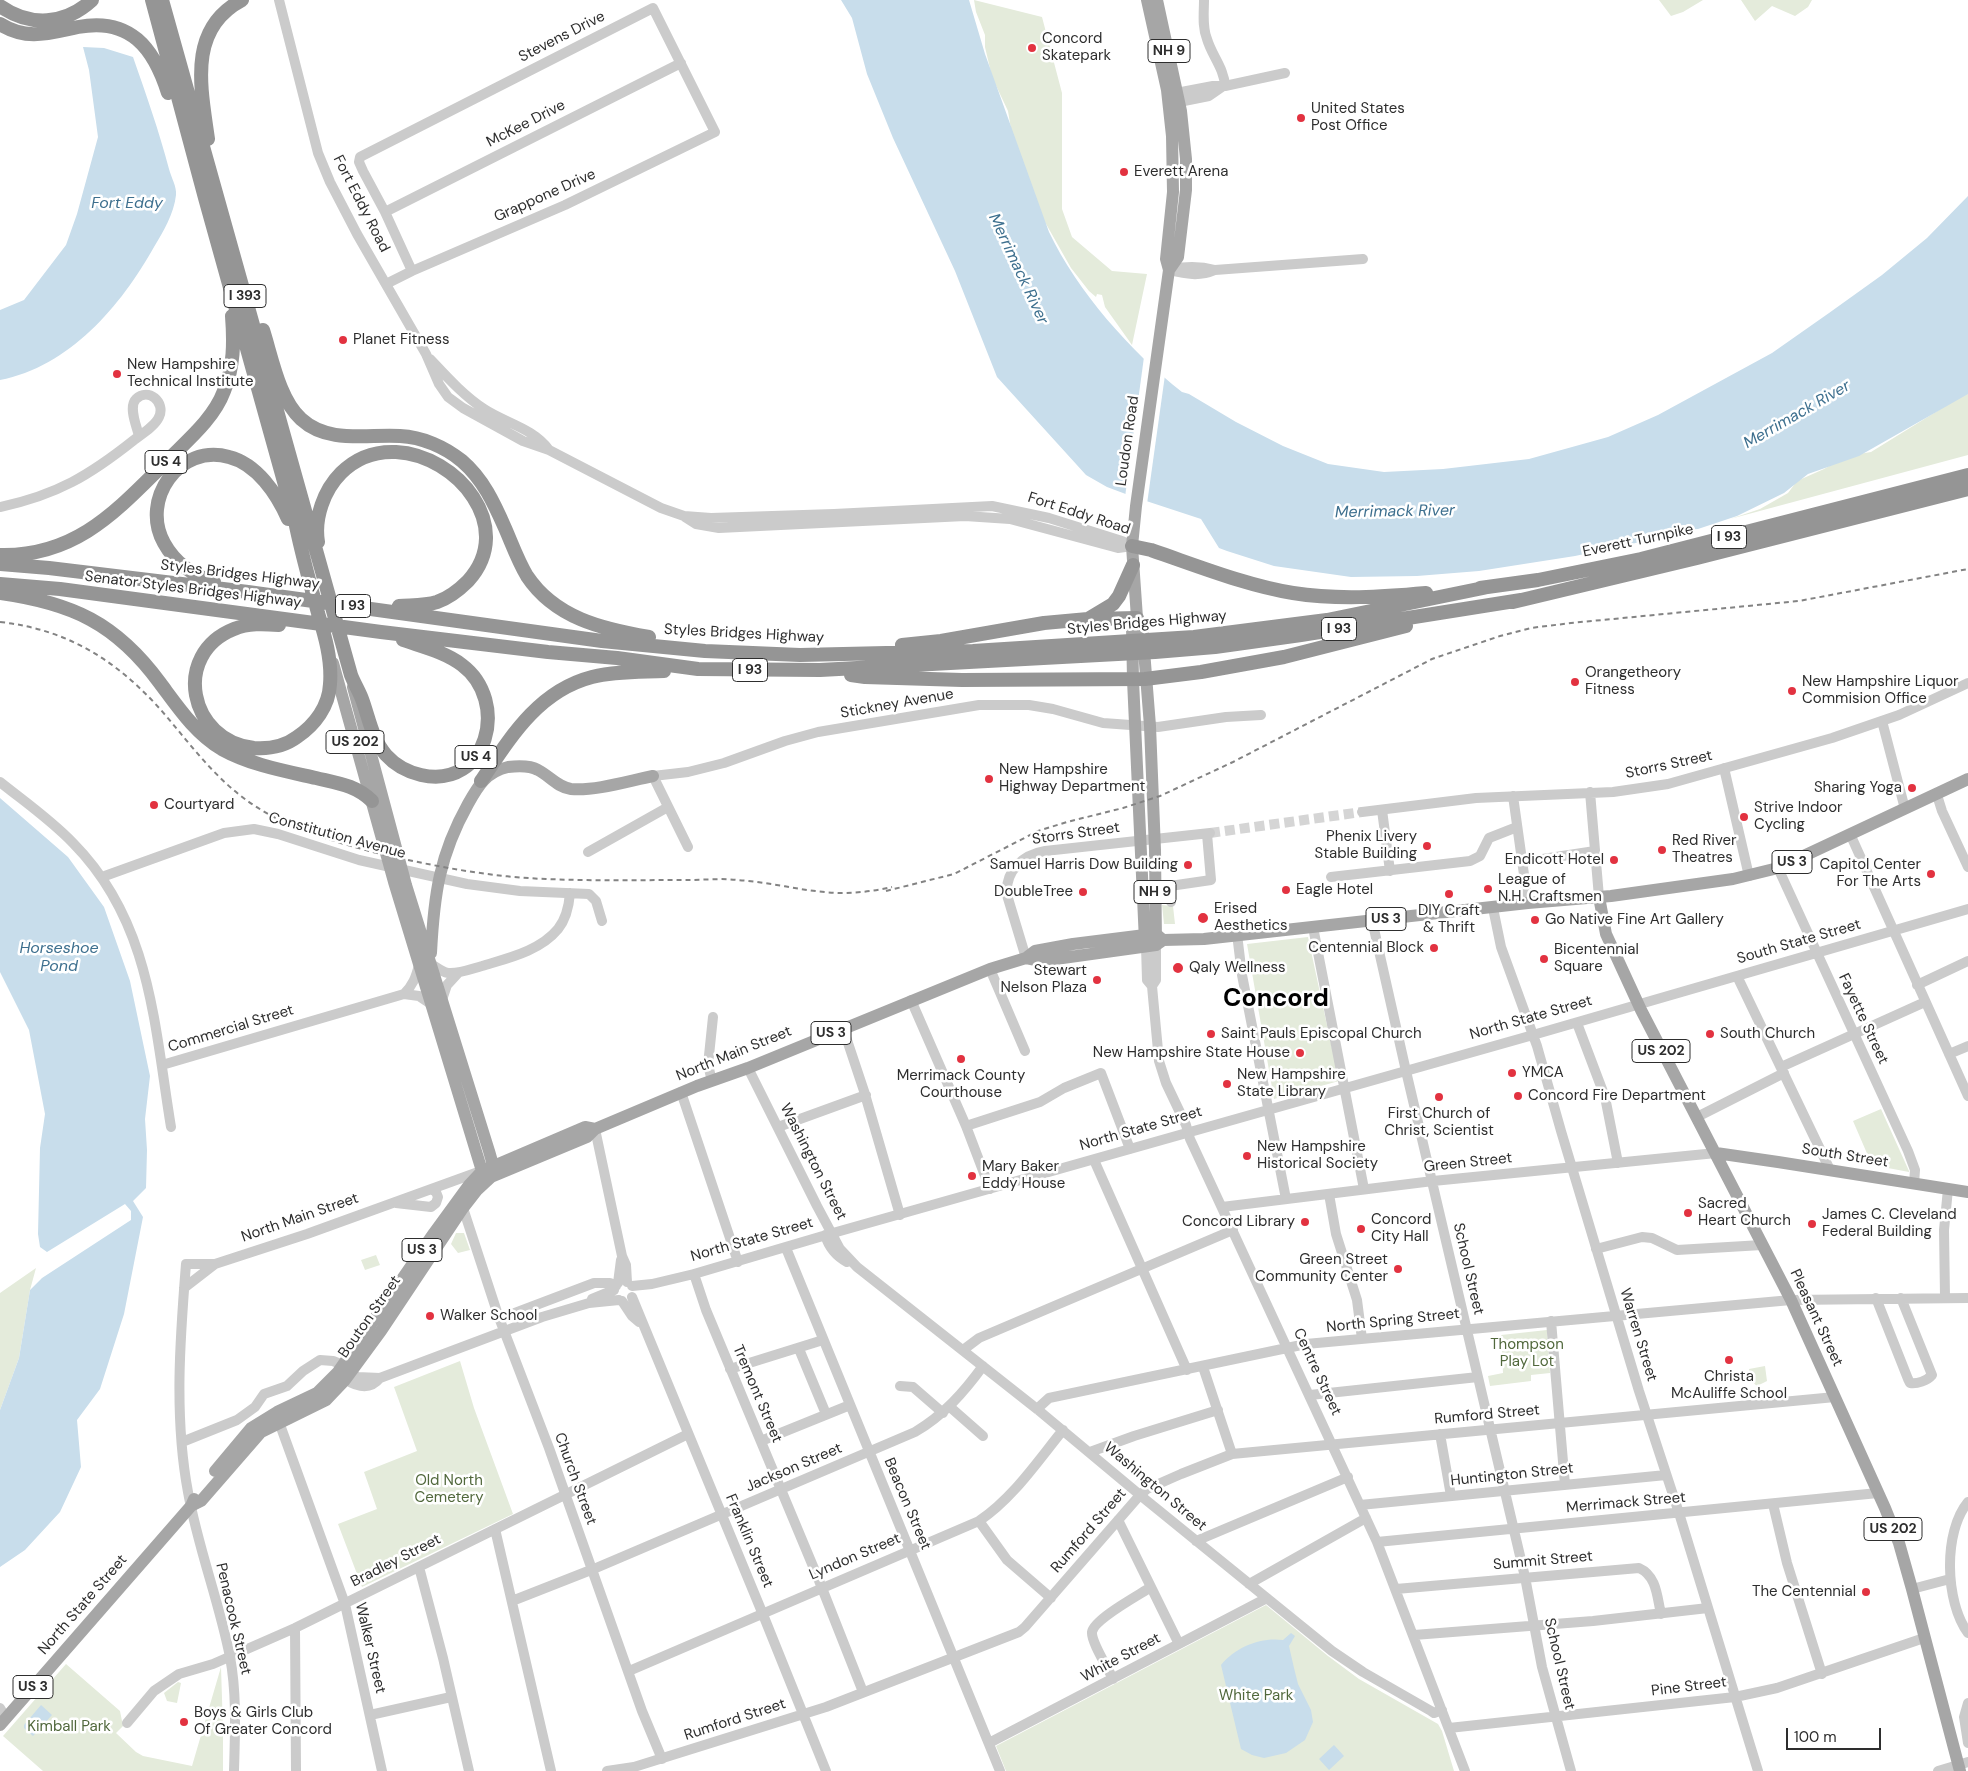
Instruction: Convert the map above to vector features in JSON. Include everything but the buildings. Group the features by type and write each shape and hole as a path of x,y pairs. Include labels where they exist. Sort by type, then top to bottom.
{"highway":[{"path":"0,6 13,15 42,21 70,16 92,0"},
{"name":"I 393","path":"152,0 293,512 299,543 312,590 351,675"},
{"name":"I 393","path":"162,0 227,227 266,376 327,592 334,637"},
{"path":"215,186 200,71 202,57 211,27 228,8 242,0"},
{"path":"0,24 28,34 43,35 79,27 108,26 129,33 141,42 151,52 158,65 185,147 205,198"},
{"path":"227,227 242,260 286,400 301,419 316,429 332,435 410,437 430,442 451,453 462,461 482,482 522,568 534,585 551,602 571,615 593,625 622,633 675,641 705,651"},
{"name":"US 4","path":"0,555 41,552 62,545 88,532 124,504 207,420 224,392 232,366 233,340 230,288"},
{"path":"319,566 318,529 322,505 332,483 347,467 373,454 403,453 431,461 456,477 475,500 484,527 485,542 482,556 472,576 450,596 437,602 423,605 362,607"},
{"path":"248,592 204,579 190,572 178,563 168,551 159,531 156,509 162,488 175,471 187,462 208,455 229,457 242,462 270,487 282,506 299,543"},
{"name":"Everett Turnpike","path":"1488,587 1538,580 1641,559 1968,475"},
{"name":"Everett Turnpike","path":"1521,600 1697,558 1968,489"},
{"path":"1132,546 1151,550 1268,588 1304,594 1360,598 1488,587"},
{"name":"Styles Bridges Highway","path":"0,564 49,568 248,592 602,641 705,651 800,655 1120,649"},
{"path":"1088,620 1113,604 1134,565"},
{"name":"Senator Styles Bridges Highway","path":"0,584 60,589 334,637 381,632"},
{"name":"Styles Bridges Highway","path":"381,632 698,669 820,670 1155,646 1327,620 1488,587"},
{"path":"0,593 65,607 92,619 110,631 143,660 198,731 223,749 242,759 262,765 358,789 372,801"},
{"path":"820,670 865,677 942,680 1139,680 1201,672 1284,656 1521,600"},
{"name":"Styles Bridges Highway","path":"1155,646 1214,647 1521,600"},
{"path":"800,655 941,641 1044,623 1137,618"},
{"path":"254,625 313,629 334,637 331,676 326,701 320,715 312,726 293,740 280,745 262,748 240,745 227,740 216,732 202,713 195,691 196,672 208,647 222,635 240,627 254,625"},
{"name":"US 4","path":"351,675 376,740 385,754 400,766 420,775 443,776 462,769 478,754 485,741 488,720 486,700 474,677 461,664 448,656 381,632"},
{"path":"481,781 502,749 530,714 559,691 593,677 615,673 698,669"}],"main road":[{"name":"Loudon Road","path":"1147,0 1173,98"},
{"name":"Loudon Road","path":"1153,940 1141,852 1135,725 1142,625 1137,618 1132,546 1168,270 1178,257 1186,190 1186,159 1173,98 1157,0"},
{"name":"US 202","path":"334,637 372,801 388,840"},
{"name":"US 202","path":"351,675 388,840 488,1171"},
{"name":"Loudon Road","path":"1139,680 1150,726 1155,850 1153,940"},
{"path":"425,964 436,890 445,854 454,829 481,781 509,767 538,770 563,787 570,789 585,789 653,776"},
{"name":"US 3","path":"1598,897 1712,883 1778,868 1851,836 1968,780"},
{"name":"North Main Street","path":"488,1171 585,1127 595,1129 681,1092 748,1068 911,1000 990,969 1026,958 1041,961 1153,940 1204,939 1598,897"},
{"name":"Pleasant Street","path":"1598,897 1606,934 1638,1004 1667,1064 1716,1153 1790,1300 1899,1543 1924,1638 1962,1766"},
{"name":"South Street","path":"1716,1153 1968,1192"},
{"name":"Bouton Street","path":"344,1372 381,1331 488,1171"},
{"name":"Bouton Street","path":"344,1372 434,1233 469,1184 488,1171"},
{"name":"North State Street","path":"191,1506 201,1501 261,1432 326,1400 344,1372"},
{"name":"North State Street","path":"2,1717 191,1506 199,1490 251,1428 277,1412 317,1393 344,1372"}],"street":[{"name":"Fort Eddy Road","path":"279,0 321,161 335,194 426,354 432,370 448,397 463,408 515,437 534,446 549,450 661,508 684,516 711,518 992,506 1049,518 1122,541 1132,546"},
{"path":"1204,0 1205,34 1222,69 1223,87"},
{"name":"Stevens Drive","path":"385,212 364,171 360,157 653,8 715,132"},
{"name":"McKee Drive","path":"385,212 681,63"},
{"path":"1173,98 1209,96 1223,87 1286,73"},
{"name":"Grappone Drive","path":"386,284 565,205 715,132"},
{"path":"385,212 412,271"},
{"path":"1168,270 1189,275 1204,275 1215,270 1363,260"},
{"path":"0,507 34,499 65,487 104,464 139,436"},
{"name":"Storrs Street","path":"1362,812 1476,798 1632,790 1668,784 1832,738 1907,711 1968,683"},
{"name":"Stickney Avenue","path":"653,776 688,772 724,763 785,741 818,732 979,705 1030,705 1103,722 1158,727 1248,714 1261,715"},
{"path":"1882,721 1906,809"},
{"path":"1724,768 1749,876"},
{"path":"653,776 688,847"},
{"name":"Commercial Street","path":"0,782 63,833 102,877 126,921 139,952 152,1000 162,1065 404,994"},
{"path":"1590,792 1598,897"},
{"path":"1937,795 1942,811 1968,867"},
{"path":"1513,796 1528,903"},
{"path":"588,852 668,807"},
{"path":"1382,810 1390,871"},
{"path":"1331,877 1470,861 1480,856 1489,838 1517,827"},
{"name":"Constitution Avenue","path":"102,877 224,833 254,829 278,834 359,860 466,884 510,890 583,893 593,896 599,908 602,922"},
{"name":"Storrs Street","path":"1026,958 1006,888 1014,868 1024,858 1045,851 1209,834 1211,880 1170,886 1170,902"},
{"path":"1851,836 1968,1096"},
{"path":"1523,862 1595,851"},
{"name":"Fayette Street","path":"1778,868 1916,1170 1914,1183"},
{"path":"404,994 425,964 447,973 458,973 522,953 546,940 558,929 563,921 570,893"},
{"name":"Warren Street","path":"1493,908 1501,947 1534,1035 1596,1249 1758,1771"},
{"name":"South State Street","path":"1638,1004 1968,910"},
{"name":"School Street","path":"1372,920 1525,1577 1542,1667 1571,1771"},
{"path":"1313,927 1364,1189"},
{"path":"1237,934 1242,975 1286,1199"},
{"name":"Centre Street","path":"1153,940 1147,980 1152,986 1158,1061 1166,1083 1377,1542 1465,1771"},
{"path":"1917,984 1968,961"},
{"path":"990,969 1025,1051"},
{"path":"404,994 419,996 437,1002 446,985 458,973"},
{"path":"1737,976 1830,1170"},
{"path":"911,1000 966,1126 990,1189"},
{"path":"1697,1117 1782,1070 1853,1034 1925,1002"},
{"name":"North State Street","path":"344,1372 352,1385 370,1386 376,1384 380,1378 505,1331 589,1303 593,1299 738,1262 829,1234 1269,1109 1346,1089 1638,1004"},
{"path":"712,1081 708,1065 713,1017"},
{"path":"1577,1023 1605,1097 1618,1162"},
{"path":"843,1028 866,1095 900,1215"},
{"path":"1949,1054 1968,1046"},
{"path":"162,1065 171,1127"},
{"name":"Washington Street","path":"748,1068 829,1234 857,1267 1063,1430 1332,1651 1363,1672 1434,1713 1442,1710"},
{"path":"966,1126 1040,1102 1064,1088 1102,1073 1130,1149"},
{"path":"681,1092 738,1262"},
{"path":"778,1127 866,1095"},
{"name":"Franklin Street","path":"595,1129 622,1256 624,1291 642,1324 722,1514 826,1771"},
{"name":"Green Street","path":"1222,1206 1432,1181 1716,1153"},
{"path":"1094,1160 1187,1370"},
{"name":"North Main Street","path":"186,1264 215,1264 488,1171"},
{"path":"395,1202 431,1207 436,1203 438,1197 436,1192 431,1189"},
{"path":"1946,1297 1944,1230 1948,1189"},
{"path":"1330,1194 1336,1234 1356,1300 1362,1339"},
{"name":"Church Street","path":"463,1208 500,1318 566,1494 642,1711 662,1759"},
{"path":"963,1350 979,1338 1233,1230"},
{"path":"1596,1249 1642,1237 1652,1238 1677,1250 1762,1245"},
{"name":"Beacon Street","path":"786,1248 1000,1771"},
{"name":"Penacook Street","path":"186,1264 179,1386 185,1474 191,1506 230,1656 234,1702 234,1771"},
{"name":"North Main Street","path":"184,1288 215,1264"},
{"name":"Tremont Street","path":"694,1274 706,1310 782,1490 863,1692"},
{"path":"500,1318 594,1282 610,1283 624,1291"},
{"path":"1876,1298 1910,1383 1922,1382 1932,1376 1901,1298"},
{"name":"North Spring Street","path":"1037,1409 1049,1398 1288,1348 1362,1339 1790,1300 1968,1298"},
{"path":"1551,1321 1565,1485"},
{"path":"730,1369 823,1340"},
{"path":"799,1349 826,1414"},
{"path":"182,1442 236,1420 256,1407 264,1394 287,1386 303,1371 320,1360 327,1361 344,1372"},
{"name":"Jackson Street","path":"512,1601 782,1490 915,1432 946,1410 983,1366"},
{"path":"1204,1367 1232,1454"},
{"path":"1310,1395 1478,1377"},
{"path":"900,1386 913,1387 983,1436"},
{"name":"Rumford Street","path":"607,1771 634,1767 662,1759 803,1714 1019,1632 1025,1628 1140,1495 1148,1489 1181,1474 1232,1454 1834,1397"},
{"path":"761,1441 850,1405"},
{"path":"1090,1452 1218,1410"},
{"name":"Walker Street","path":"279,1422 346,1604 382,1771"},
{"name":"Lyndon Street","path":"629,1671 979,1521 997,1507 1018,1485 1063,1430"},
{"name":"Bradley Street","path":"126,1723 154,1691 173,1677 230,1656 346,1604 688,1434"},
{"path":"1440,1434 1451,1496"},
{"name":"Huntington Street","path":"1360,1505 1666,1475"},
{"path":"1196,1541 1348,1477"},
{"name":"Merrimack Street","path":"1377,1542 1878,1493"},
{"path":"1968,1502 1958,1518 1955,1530 1950,1579 1955,1606 1968,1633"},
{"path":"1773,1504 1787,1564 1822,1674"},
{"path":"1250,1584 1366,1518"},
{"path":"1118,1520 1180,1644"},
{"path":"979,1521 1008,1560 1051,1598"},
{"path":"495,1529 551,1771"},
{"path":"419,1567 469,1771"},
{"name":"Summit Street","path":"1396,1589 1639,1568 1651,1576 1661,1614"},
{"path":"1912,1588 1950,1579"},
{"path":"1113,1679 1093,1638 1092,1631 1096,1624 1108,1614 1151,1587"},
{"name":"White Street","path":"989,1743 1267,1598"},
{"path":"1414,1635 1535,1626 1708,1608"},
{"path":"295,1628 296,1771"},
{"name":"Pine Street","path":"1449,1728 1735,1697 1777,1688 1822,1674 1924,1638"},
{"path":"370,1715 451,1698"},
{"path":"1968,1703 1964,1717 1968,1742"},
{"path":"1938,1771 1962,1766"}],"green space":[{"path":"974,0 1042,17 1062,93 1062,209 1072,237 1112,271 1147,274 1132,345 1105,307 1102,295 1097,294 1096,297 1089,291 1071,268 1037,208 1011,129 1008,111 992,77 985,47 985,35 976,12"},
{"path":"1659,0 1703,0 1683,12 1671,16"},
{"path":"1741,0 1812,0 1808,7 1795,16 1772,6 1755,21"},
{"path":"1968,392 1968,455 1730,519 1760,509 1788,493 1797,481 1847,456 1871,452"},
{"path":"1162,905 1173,906 1175,924 1164,924"},
{"path":"1308,937 1339,1081 1274,1099 1247,944"},
{"path":"1881,1109 1909,1172 1872,1165 1853,1121"},
{"path":"456,1233 464,1233 470,1250 458,1253 451,1244"},
{"path":"376,1255 380,1265 365,1270 361,1260"},
{"path":"36,1268 30,1290 19,1358 0,1410 0,1293"},
{"name":"Thompson Play Lot","path":"1547,1330 1550,1373 1531,1375 1531,1381 1490,1386 1488,1376 1503,1373 1501,1335"},
{"name":"Old North Cemetery","path":"460,1361 474,1408 513,1514 362,1587 338,1524 377,1509 364,1472 417,1451 394,1387"},
{"path":"1765,1366 1767,1381 1757,1386 1750,1376 1749,1369"},
{"name":"White Park","path":"1266,1605 1359,1679 1438,1724 1442,1731 1454,1771 1006,1771 996,1746"},
{"name":"Kimball Park","path":"66,1664 120,1711 123,1726 116,1733 136,1752 143,1756 192,1766 221,1667 223,1771 43,1771 3,1736"},
{"path":"178,1682 181,1683 177,1703 167,1701 164,1693"}],"water":[{"name":"Merrimack River","path":"841,0 969,0 985,54 1049,232 1074,276 1090,298 1125,339 1182,392 1189,394 1236,422 1283,446 1328,464 1384,472 1443,469 1529,459 1608,437 1658,415 1772,353 1882,275 1927,238 1968,196 1968,394 1859,456 1808,474 1784,493 1737,516 1698,529 1684,530 1659,538 1575,556 1479,571 1417,576 1351,577 1274,566 1227,551 1219,548 1201,519 1107,487 1086,475 997,377 955,271 893,138 867,74 852,18"},
{"name":"Fort Eddy","path":"83,47 104,48 133,57 175,185 175,202 171,216 141,269 109,312 70,348 49,362 25,373 0,380 0,310 24,300 66,245 77,214 98,137 89,70"},
{"name":"Horseshoe Pond","path":"0,798 68,857 104,907 130,981 150,1076 145,1119 147,1150 146,1188 133,1201 143,1217 124,1314 100,1389 77,1420 81,1467 60,1512 25,1550 0,1567 0,1410 19,1358 30,1290 42,1278 131,1220 131,1211 125,1204 47,1252 40,1247 38,1234 40,1148 45,1114 29,1030 0,972"},
{"path":"1291,1633 1295,1636 1289,1646 1294,1668 1298,1684 1311,1710 1313,1722 1305,1740 1286,1753 1264,1758 1252,1755 1241,1749 1221,1665 1241,1648 1266,1640 1283,1640"},
{"path":"41,1705 52,1715 33,1736 24,1728 24,1725"},
{"path":"1334,1745 1344,1756 1329,1770 1319,1759"}],"pier":[{"path":"1144,357 1165,375 1147,504 1125,497"}],"tunnel":[{"path":"1210,833 1362,812"}],"railway":[{"path":"886,891 954,874 1038,831 1160,796 1233,762 1432,659 1500,636 1531,628 1571,623 1799,601 1968,569"},
{"path":"0,622 27,626 52,633 96,654 136,685 210,768 231,788 255,806 284,822 345,844 377,853 440,866 525,878 564,880 731,879 839,893 866,892 892,887"}],"place":[{"name":"Concord Skatepark","path":"1032,48"},
{"name":"United States Post Office","path":"1301,118"},
{"name":"Everett Arena","path":"1124,172"},
{"name":"Planet Fitness","path":"343,340"},
{"name":"New Hampshire Technical Institute","path":"117,374"},
{"name":"Orangetheory Fitness","path":"1575,682"},
{"name":"New Hampshire Liquor Commision Office","path":"1792,691"},
{"name":"New Hampshire Highway Department","path":"989,779"},
{"name":"Sharing Yoga","path":"1912,788"},
{"name":"Courtyard","path":"154,805"},
{"name":"Strive Indoor Cycling","path":"1744,817"},
{"name":"Phenix Livery Stable Building","path":"1427,846"},
{"name":"Red River Theatres","path":"1662,850"},
{"name":"Endicott Hotel","path":"1614,860"},
{"name":"Samuel Harris Dow Building","path":"1188,865"},
{"name":"Capitol Center For The Arts","path":"1931,874"},
{"name":"League of N.H. Craftsmen","path":"1488,889"},
{"name":"Eagle Hotel","path":"1286,890"},
{"name":"DoubleTree","path":"1083,892"},
{"name":"DIY Craft & Thrift","path":"1449,894"},
{"name":"Erised Aesthetics","path":"1203,918"},
{"name":"Go Native Fine Art Gallery","path":"1535,920"},
{"name":"Centennial Block","path":"1434,948"},
{"name":"Bicentennial Square","path":"1544,959"},
{"name":"Qaly Wellness","path":"1178,968"},
{"name":"Stewart Nelson Plaza","path":"1097,980"},
{"name":"Saint Pauls Episcopal Church","path":"1211,1034"},
{"name":"South Church","path":"1710,1034"},
{"name":"New Hampshire State House","path":"1300,1053"},
{"name":"Merrimack County Courthouse","path":"961,1059"},
{"name":"YMCA","path":"1512,1073"},
{"name":"New Hampshire State Library","path":"1227,1084"},
{"name":"Concord Fire Department","path":"1518,1096"},
{"name":"First Church of Christ, Scientist","path":"1439,1097"},
{"name":"New Hampshire Historical Society","path":"1247,1156"},
{"name":"Mary Baker Eddy House","path":"972,1176"},
{"name":"Sacred Heart Church","path":"1688,1213"},
{"name":"Concord Library","path":"1305,1222"},
{"name":"James C. Cleveland Federal Building","path":"1812,1224"},
{"name":"Concord City Hall","path":"1361,1229"},
{"name":"Green Street Community Center","path":"1398,1269"},
{"name":"Walker School","path":"430,1316"},
{"name":"Christa McAuliffe School","path":"1729,1360"},
{"name":"The Centennial","path":"1866,1592"},
{"name":"Boys & Girls Club Of Greater Concord","path":"184,1722"}],"district":[{"name":"Concord","path":"1276,999"}]}
